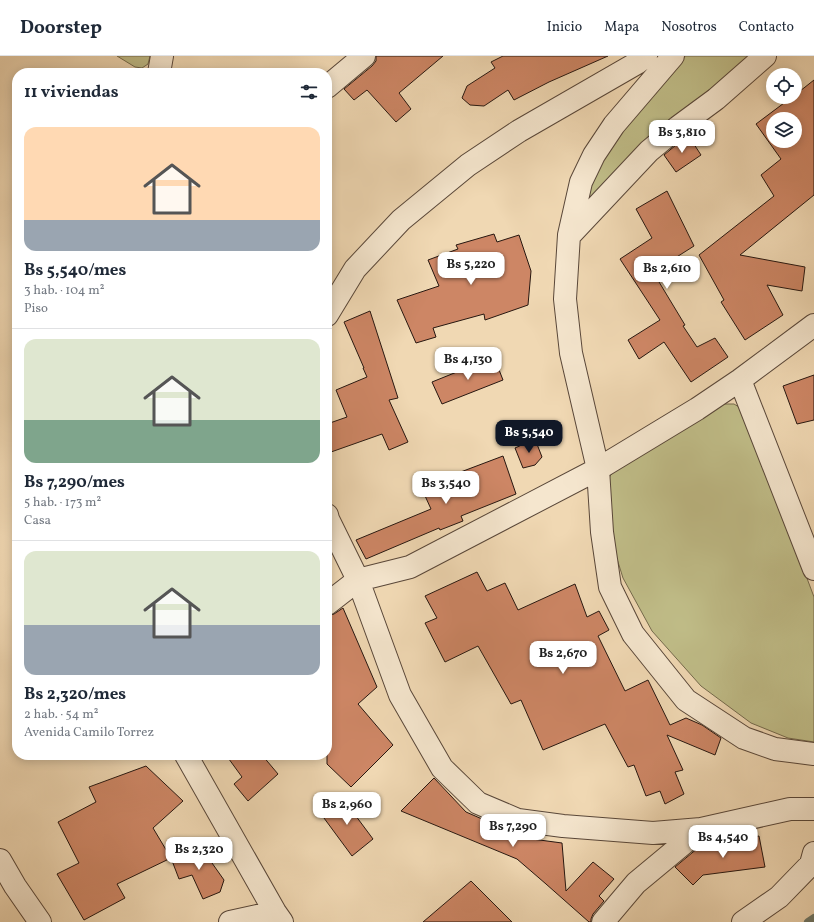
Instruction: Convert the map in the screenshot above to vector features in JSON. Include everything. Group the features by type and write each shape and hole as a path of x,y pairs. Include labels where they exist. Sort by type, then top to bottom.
{"street":[{"path":"160,68 162,56"},
{"path":"332,83 364,56"},
{"path":"332,307 355,269 401,220 468,165 519,131 637,63 646,56"},
{"path":"673,56 614,125 594,155 581,182 569,235 565,299 571,353 598,469 602,532 610,587 633,634 686,700 744,738 775,749 814,754"},
{"path":"569,235 649,151 716,99 765,56"},
{"path":"332,600 358,580 410,567 598,469 697,409 740,380 814,325"},
{"path":"740,380 814,569"},
{"path":"332,527 358,580 400,695 442,768 478,803 518,820 563,826 653,833 701,829 790,810 814,809"},
{"path":"189,760 279,917 230,922"},
{"path":"603,922 636,883 701,829"},
{"path":"743,922 779,897 811,864 814,853"},
{"path":"0,860 7,888 40,922"}],"shaded area":[{"path":"117,56 150,56 148,64 142,68 135,67"},
{"path":"685,56 752,56 586,206 592,181 617,136"},
{"path":"724,404 734,404 744,410 814,597 814,742 788,738 751,723 701,686 652,631 623,578 613,546 607,486 610,476 616,470"}],"building":[{"path":"376,56 443,56 399,93 411,109 396,122 367,90 354,100 344,89 372,66 376,61"},
{"path":"503,56 608,56 549,82 514,100 508,90 484,106 470,105 462,98 467,86 495,68 491,62"},
{"path":"814,80 814,195 740,255 805,267 802,291 767,285 783,315 745,340 721,302 724,300 699,255 774,196 761,175 781,159 773,148 802,148 802,112 772,112 783,104 802,104 802,89"},
{"path":"766,116 766,138 756,124"},
{"path":"688,135 701,155 676,172 664,155"},
{"path":"667,191 694,246 653,272 685,325 683,326 697,347 715,338 728,357 691,382 664,342 639,359 628,340 660,320 620,259 652,238 636,209"},
{"path":"494,234 497,242 519,235 531,271 528,305 485,320 484,314 433,328 436,337 416,343 397,300 439,286 428,260 458,249 456,245"},
{"path":"370,311 398,398 389,400 408,442 389,450 382,434 332,452 332,422 347,417 336,390 367,377 344,322"},
{"path":"494,357 503,380 442,404 432,382"},
{"path":"814,375 814,420 797,424 783,386"},
{"path":"535,439 542,457 535,465 523,468 515,448"},
{"path":"503,456 516,494 461,516 463,521 440,530 439,528 366,559 356,540 431,509 421,487"},
{"path":"477,572 487,591 505,583 518,610 575,584 587,617 599,611 609,630 598,636 625,691 648,680 670,725 686,718 702,725 721,738 715,755 667,735 683,770 675,772 684,794 665,804 660,791 646,796 634,765 628,767 605,724 543,750 521,700 511,704 478,646 445,662 425,623 437,618 425,596"},
{"path":"343,608 377,687 358,704 393,745 351,787 327,764 327,760 332,760 332,615"},
{"path":"230,760 266,760 278,774 248,801 234,784 242,777"},
{"path":"146,766 183,801 153,828 171,858 117,884 125,898 84,920 57,874 79,863 58,822 96,802 89,787"},
{"path":"434,778 466,812 505,829 502,835 562,843 566,891 593,862 614,879 599,896 604,901 593,914 591,922 589,922 517,859 401,811"},
{"path":"341,796 373,839 352,856 321,814"},
{"path":"759,836 765,867 703,875 693,885 675,867 698,848"},
{"path":"200,846 224,880 220,892 203,899 192,875 179,879 171,858"},
{"path":"471,881 512,922 423,922"}],"waterway":[{"path":"808,922 814,918"}]}
